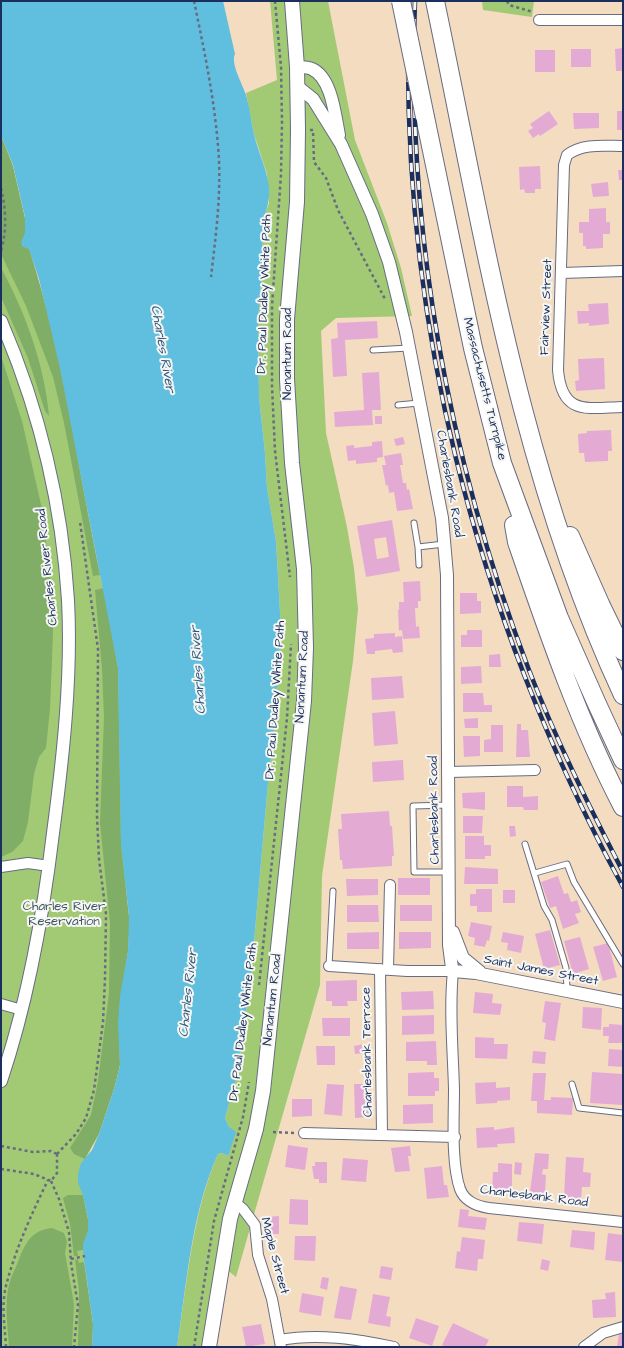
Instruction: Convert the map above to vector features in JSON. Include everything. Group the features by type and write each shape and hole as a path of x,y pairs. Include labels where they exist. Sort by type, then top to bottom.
{"highway":[{"name":"Massachusetts Turnpike","path":"401,1 473,348 502,463 559,618 623,760"},
{"path":"435,1 506,340 542,478 578,590 623,695"},
{"path":"502,463 517,542 526,570 583,720 623,807"},
{"path":"542,478 581,558 601,606 623,651"}],"main road":[{"name":"Nonantum Road","path":"209,1347 221,1266 234,1202 256,1129 263,1091 305,674 304,569 292,463 287,379 287,319 297,202 298,87 292,1"}],"street":[{"path":"536,16 623,20"},
{"name":"Charlesbank Road","path":"297,67 312,69 324,80 332,99 341,144"},
{"name":"Charlesbank Road","path":"298,87 313,99 341,144 372,214 389,262 409,348 442,518 445,544 450,805 449,956 453,971 455,1137 457,1172 461,1190 472,1203 489,1208 623,1222"},
{"name":"Fairview Street","path":"623,146 585,147 575,149 567,155 564,165 558,370 559,385 563,396 573,404 583,408 623,407"},
{"path":"562,273 623,271"},
{"name":"Charles River Road","path":"1,321 19,363 44,446 56,505 68,600 65,706 57,804 49,866 33,960 22,1010 1,1081"},
{"path":"449,772 535,770"},
{"path":"1,867 28,863 49,866"},
{"name":"Charlesbank Terrace","path":"382,1135 384,969 390,885"},
{"name":"Charlesbank Road","path":"450,915 454,937 463,958 474,968 487,974"},
{"path":"329,966 453,971"},
{"name":"Saint James Street","path":"453,971 487,974 623,1002"},
{"path":"1,1004 22,1010"},
{"path":"304,1133 455,1137"},
{"name":"Maple Street","path":"234,1202 243,1208 255,1225 258,1255 272,1299 280,1343"},
{"path":"584,1347 603,1334 623,1327"},
{"path":"280,1343 311,1337 350,1340 394,1347"}],"lane":[{"path":"373,350 409,348"},
{"path":"398,405 419,403"},
{"path":"414,523 418,547 418,565"},
{"path":"418,547 445,544"},
{"path":"450,805 413,806 414,872 450,872"},
{"path":"525,844 544,906 552,920 566,968 567,990"},
{"path":"535,873 567,864 574,882 623,964"},
{"path":"329,966 333,891"},
{"path":"572,1084 579,1108 623,1113"}],"path":[{"path":"194,1 207,64 218,147 218,201 211,277"},
{"name":"Dr. Paul Dudley White Path","path":"275,1 281,67 282,126 280,189 272,306 272,393 275,451 290,580"},
{"path":"507,1 509,5 536,16"},
{"path":"313,130 314,162 326,178 338,210 386,301"},
{"path":"1,188 5,215 5,238 1,251"},
{"path":"6,1347 4,1321 6,1287 20,1245 50,1180 57,1173 58,1154 66,1146 86,1118 94,1090 103,1022 106,914 99,859 97,816 98,650 80,522"},
{"name":"Dr. Paul Dudley White Path","path":"259,990 287,718 291,643"},
{"name":"Dr. Paul Dudley White Path","path":"194,1347 214,1220 243,1117 250,1077"},
{"path":"273,1132 304,1133"},
{"path":"1,1146 33,1152 51,1151 58,1154"},
{"path":"1,1169 34,1174 50,1180 59,1199 69,1232 71,1259 78,1305 74,1347"},
{"path":"71,1259 85,1256"}],"green space":[{"path":"270,1 328,1 355,140 387,223 401,268 412,316 336,318 321,331 326,433 347,527 354,568 358,609 353,661 322,876 320,985 236,1277 222,1266 209,1347 177,1347 196,1224 202,1200 218,1154 222,1153 228,1156 229,1127 225,1118 238,1071 251,975 269,772 273,743 281,630 276,541 267,488 259,397 258,321 263,220 269,203 267,174 254,134 246,93 277,80"},
{"path":"482,1 534,1 532,17 483,10"},
{"name":"Charles River Reservation","path":"1,135 60,368 118,668 128,951 85,1159 81,1163 87,1232 83,1253 93,1324 92,1347 1,1347"},
{"path":"1,135 13,166 25,218 25,233 22,246 29,249 52,329 100,575 93,576 64,423 53,377 26,306 1,254"},
{"path":"1,268 26,321 43,378 49,416 45,411 28,358 1,297"},
{"path":"1,356 22,421 42,509 53,599 53,633 50,709 46,748 39,757 34,774 28,822 23,841 12,852 1,857"},
{"path":"104,588 118,668 121,844 129,916 129,935 119,1013 120,1065 115,1086 99,1134 85,1159 74,1154 70,1148 91,1115 98,1081 109,993 110,923 100,823 104,717 102,669 95,590"},
{"path":"68,1195 83,1195 88,1219 88,1231 83,1250 77,1251 78,1256 74,1256 70,1224 63,1198"},
{"path":"52,1228 64,1233 67,1242 65,1253 74,1304 72,1347 9,1347 7,1300 11,1278 27,1242 39,1231"},
{"path":"78,1259 79,1263 84,1262 93,1325 92,1347 78,1347 79,1291 75,1260"}],"water":[{"name":"Charles River","path":"1,1 223,1 235,54 235,68 249,105 254,134 269,187 268,204 263,220 258,321 259,397 267,488 276,541 281,630 273,743 269,772 251,975 238,1071 225,1118 229,1127 236,1132 228,1156 222,1153 218,1154 202,1200 191,1249 177,1347 92,1347 93,1324 83,1253 83,1244 88,1231 88,1219 83,1195 78,1183 78,1174 81,1163 92,1150 99,1134 115,1086 120,1065 118,1024 120,996 128,951 129,916 121,844 118,668 60,368 39,279 29,249 22,246 21,242 25,233 25,217 13,165 1,135"}],"building":[{"path":"623,48 623,71 616,71 615,49"},
{"path":"571,49 591,49 591,67 571,67"},
{"path":"535,50 555,50 555,72 535,72"},
{"path":"549,111 558,124 540,136 539,134 533,138 528,131 533,128 530,124"},
{"path":"617,111 623,111 623,130 617,130"},
{"path":"573,113 599,113 599,128 574,129"},
{"path":"540,166 541,189 535,189 535,193 525,193 524,189 520,190 519,167"},
{"path":"618,170 623,170 623,180 619,180"},
{"path":"608,182 609,196 593,197 591,184"},
{"path":"606,208 606,222 610,222 610,234 603,234 603,248 586,249 586,246 583,246 583,233 579,233 579,222 589,222 589,209"},
{"path":"608,303 609,324 589,326 589,323 578,324 577,311 589,311 588,304"},
{"path":"377,321 378,338 345,340 347,376 333,377 331,339 338,338 337,323"},
{"path":"604,358 605,389 576,391 575,381 579,380 578,359"},
{"path":"379,372 381,410 372,410 373,425 335,427 334,412 364,410 362,373"},
{"path":"375,416 382,416 382,424 375,424"},
{"path":"611,430 612,451 608,451 608,461 585,462 584,453 579,453 578,434 587,433 587,431"},
{"path":"403,437 405,444 396,446 394,439"},
{"path":"382,441 383,457 377,458 377,462 356,464 356,460 348,461 346,446 354,445 354,448 372,446 372,442"},
{"path":"401,453 403,465 400,465 403,483 406,483 407,490 409,489 413,509 397,511 394,492 389,493 388,485 386,486 382,465 386,465 384,456"},
{"path":"392,520 400,571 366,577 357,526","holes":["386,537 389,557 377,559 374,539"]},
{"path":"420,581 421,601 418,601 418,608 415,608 416,627 419,626 420,638 403,639 402,630 399,631 398,610 399,602 404,602 403,582"},
{"path":"460,593 477,593 477,601 481,601 481,613 460,614"},
{"path":"467,630 482,630 482,647 461,647 461,635 467,635"},
{"path":"395,633 395,637 402,636 403,652 393,653 392,649 375,651 375,654 367,654 365,639 374,638 374,634"},
{"path":"500,654 501,667 489,667 489,655"},
{"path":"481,666 482,683 461,684 461,667"},
{"path":"402,676 404,698 372,700 371,678"},
{"path":"463,693 483,693 484,705 492,705 492,712 463,712"},
{"path":"395,711 398,744 374,746 372,713"},
{"path":"478,718 478,728 465,728 464,719"},
{"path":"517,724 521,724 521,730 528,730 530,757 516,757"},
{"path":"491,725 503,725 503,752 484,752 484,740 491,739"},
{"path":"463,736 480,736 480,756 464,757"},
{"path":"403,760 404,780 373,782 372,762"},
{"path":"507,786 523,786 523,797 538,796 538,810 524,810 523,807 507,807"},
{"path":"485,792 485,810 463,808 462,793"},
{"path":"389,811 390,826 392,826 394,856 392,856 392,866 343,869 342,860 340,860 338,829 342,829 341,814"},
{"path":"463,816 483,816 482,833 463,833"},
{"path":"509,826 515,826 516,836 510,837"},
{"path":"465,836 484,836 484,845 491,845 491,856 485,856 485,859 465,859"},
{"path":"465,867 498,869 498,884 464,884"},
{"path":"558,876 564,894 568,893 571,902 577,900 581,912 575,914 579,923 563,929 556,906 550,908 541,882"},
{"path":"398,878 430,878 430,895 398,895"},
{"path":"346,879 378,879 378,895 347,896"},
{"path":"476,889 492,889 492,912 477,912 477,906 470,906 470,894 476,894"},
{"path":"503,890 515,890 515,903 503,903"},
{"path":"347,905 378,905 379,922 347,922"},
{"path":"400,905 432,905 432,921 400,921"},
{"path":"471,922 492,926 489,941 487,940 485,947 474,945 475,938 468,936"},
{"path":"550,930 560,965 544,969 535,934"},
{"path":"379,932 379,949 347,949 347,933"},
{"path":"399,932 431,932 431,948 399,949"},
{"path":"503,932 524,936 521,953 507,950 508,943 501,942"},
{"path":"580,937 589,969 573,974 564,941"},
{"path":"608,943 617,977 603,981 593,947"},
{"path":"357,980 357,1001 347,1001 348,1006 332,1006 332,1001 326,1001 326,981"},
{"path":"433,991 434,1009 402,1010 401,992"},
{"path":"475,992 493,994 492,1003 502,1004 500,1015 473,1013"},
{"path":"545,1001 561,1003 555,1041 544,1039 546,1023 542,1022"},
{"path":"583,1007 602,1008 601,1030 582,1028"},
{"path":"434,1015 434,1034 402,1035 402,1016"},
{"path":"322,1018 350,1018 350,1036 323,1036"},
{"path":"609,1024 623,1025 623,1043 608,1043 609,1036 603,1036 603,1027 609,1027"},
{"path":"475,1037 494,1038 494,1044 508,1044 507,1059 475,1058"},
{"path":"436,1041 437,1065 427,1065 427,1061 406,1061 406,1042"},
{"path":"364,1044 366,1053 355,1054 354,1046"},
{"path":"316,1046 335,1046 335,1065 317,1065"},
{"path":"609,1049 623,1050 623,1067 608,1066"},
{"path":"533,1051 546,1052 545,1064 532,1063"},
{"path":"434,1072 434,1078 439,1078 439,1091 435,1091 435,1096 408,1096 408,1073"},
{"path":"592,1072 623,1074 623,1105 590,1103"},
{"path":"533,1073 546,1073 544,1100 551,1100 551,1097 573,1098 572,1115 537,1113 537,1101 531,1101"},
{"path":"496,1082 496,1088 510,1087 510,1100 497,1101 497,1103 476,1104 475,1083"},
{"path":"327,1084 344,1085 342,1116 324,1114"},
{"path":"354,1084 369,1084 369,1117 355,1118"},
{"path":"292,1099 312,1099 312,1116 292,1117"},
{"path":"433,1104 433,1123 403,1124 403,1105"},
{"path":"494,1127 494,1130 514,1127 515,1143 497,1144 498,1147 477,1148 476,1128"},
{"path":"288,1145 308,1148 305,1170 285,1167"},
{"path":"410,1146 411,1156 408,1156 410,1171 395,1172 391,1148"},
{"path":"535,1153 549,1154 548,1169 543,1169 542,1174 546,1175 545,1193 530,1192"},
{"path":"566,1157 584,1158 583,1172 591,1173 590,1187 582,1187 581,1199 564,1198"},
{"path":"343,1158 368,1160 366,1182 341,1180"},
{"path":"315,1162 327,1162 327,1183 319,1183 319,1179 314,1179 312,1166 315,1166"},
{"path":"515,1162 522,1163 521,1175 514,1174"},
{"path":"498,1163 512,1164 512,1192 492,1191 493,1172 498,1172"},
{"path":"442,1166 444,1185 447,1185 449,1197 427,1199 424,1168"},
{"path":"290,1199 308,1200 308,1225 289,1224"},
{"path":"460,1209 469,1210 468,1216 487,1218 485,1230 458,1227"},
{"path":"279,1216 279,1234 268,1234 268,1217"},
{"path":"519,1222 544,1224 542,1244 517,1241"},
{"path":"572,1230 595,1232 594,1250 570,1247"},
{"path":"608,1233 623,1235 623,1262 605,1260"},
{"path":"295,1236 316,1236 315,1261 294,1260"},
{"path":"462,1237 485,1240 483,1259 478,1259 477,1271 455,1268 457,1251 460,1252"},
{"path":"542,1259 550,1261 548,1271 540,1269"},
{"path":"381,1266 393,1268 391,1280 379,1278"},
{"path":"322,1277 329,1278 327,1290 320,1288"},
{"path":"340,1286 357,1289 351,1320 334,1318"},
{"path":"615,1292 616,1317 593,1318 592,1300 606,1299 605,1293"},
{"path":"302,1293 324,1297 321,1316 299,1312"},
{"path":"373,1294 390,1297 386,1316 391,1317 390,1327 368,1323"},
{"path":"416,1318 439,1326 432,1346 409,1338"},
{"path":"453,1323 489,1340 485,1347 446,1347 442,1345"},
{"path":"261,1324 265,1344 246,1347 242,1327"},
{"path":"619,1334 623,1334 623,1347 617,1347"}],"railway":[{"path":"409,1 409,117 417,233 433,346 456,459 487,569 525,677 571,783 623,887"},
{"path":"415,1 414,86 418,171 426,257 438,341 455,425 476,508 500,590 529,670 550,722 573,772 623,872"}]}
